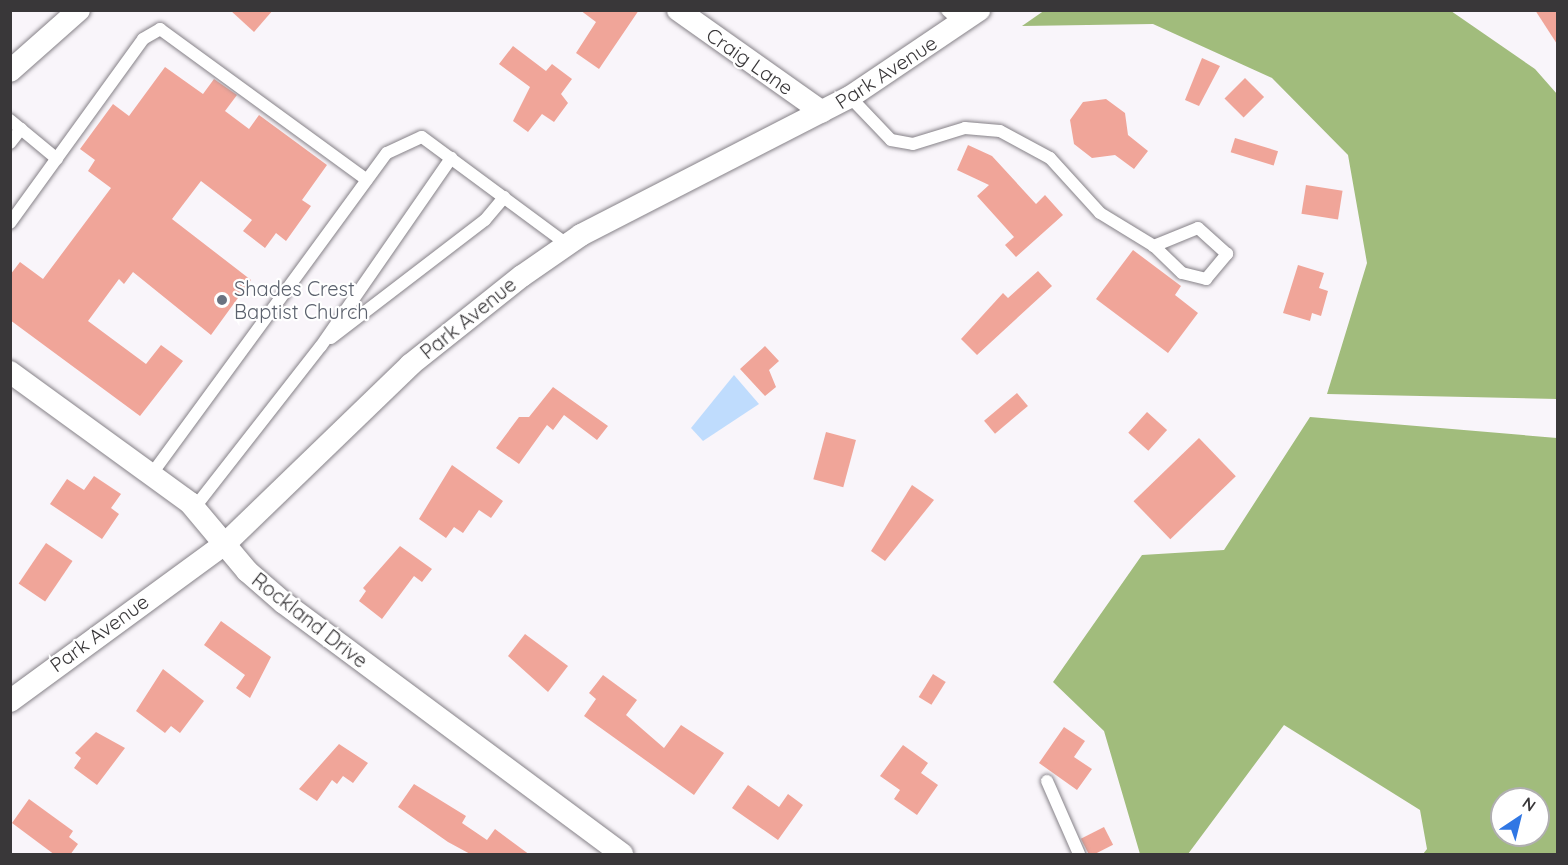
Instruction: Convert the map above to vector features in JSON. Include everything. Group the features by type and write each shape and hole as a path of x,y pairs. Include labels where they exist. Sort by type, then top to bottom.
{"street":[{"path":"10,71 79,10"},
{"name":"Craig Lane","path":"678,10 822,112"},
{"name":"Park Avenue","path":"10,701 227,542 410,365 568,245 850,98 962,15"},
{"name":"Rockland Drive","path":"10,372 195,507 227,542 247,571 284,603 622,855"}],"lane":[{"path":"10,223 143,39 160,29 367,180"},
{"path":"850,98 891,140 913,144 965,128 1000,130 1050,158 1100,213 1154,246 1182,273 1206,279 1227,254 1198,228 1154,246"},
{"path":"10,120 57,159"},
{"path":"10,143 21,129"},
{"path":"151,476 387,153 422,137 568,245"},
{"path":"195,507 321,346 451,158"},
{"path":"321,346 484,220 504,197"},
{"path":"1047,781 1079,855"}],"green space":[{"path":"1045,10 1451,11 1535,69 1557,94 1557,399 1327,394 1367,263 1348,155 1272,78 1153,24 1022,26"},
{"path":"1310,417 1557,438 1557,854 1423,854 1427,849 1420,810 1284,725 1188,854 1140,854 1104,731 1053,682 1142,555 1224,550"}],"water":[{"path":"734,375 759,404 703,441 691,428"}],"building":[{"path":"230,10 273,10 254,32"},
{"path":"580,10 639,10 599,69 576,53 596,22"},
{"path":"1535,10 1557,10 1557,44"},
{"path":"513,46 546,71 552,64 572,79 561,94 568,103 554,122 542,114 528,132 513,121 530,87 499,64"},
{"path":"1202,58 1220,66 1199,106 1185,100"},
{"path":"165,67 203,94 214,79 237,95 225,111 249,129 259,115 327,165 302,200 311,206 286,241 276,233 265,248 243,231 252,220 201,181 172,219 251,280 211,335 133,272 124,284 119,279 88,321 146,364 161,345 183,361 140,416 10,320 10,275 20,262 43,279 111,188 88,171 95,160 80,149 113,104 129,116"},
{"path":"1245,78 1264,97 1244,118 1224,99"},
{"path":"1106,99 1125,113 1128,135 1148,151 1134,169 1115,155 1092,158 1074,144 1070,120 1083,102"},
{"path":"1235,138 1278,151 1274,166 1231,152"},
{"path":"968,145 992,156 1036,204 1045,195 1063,215 1016,257 1005,245 1014,237 977,196 989,185 957,170"},
{"path":"1306,185 1343,191 1338,219 1301,214"},
{"path":"1133,250 1181,286 1175,295 1198,313 1168,353 1096,299"},
{"path":"1298,265 1324,273 1319,288 1328,291 1321,316 1312,313 1310,321 1283,313"},
{"path":"1038,271 1052,286 977,355 961,339 1003,293 1008,298"},
{"path":"765,346 779,361 769,370 776,387 765,396 740,369"},
{"path":"553,387 608,426 597,440 564,415 553,430 547,425 519,464 496,448 519,417 529,417"},
{"path":"1017,393 1028,406 995,434 984,421"},
{"path":"1147,412 1167,430 1148,451 1128,433"},
{"path":"826,432 856,440 843,487 813,479"},
{"path":"1199,438 1236,476 1170,539 1134,501"},
{"path":"452,465 503,501 491,518 479,510 463,533 454,527 446,538 419,519"},
{"path":"94,476 121,494 111,508 119,514 102,539 50,504 67,479 84,490"},
{"path":"912,485 934,500 885,561 871,551"},
{"path":"46,543 73,561 45,602 19,584"},
{"path":"400,546 432,569 422,582 414,576 382,619 359,601 366,591 363,588"},
{"path":"221,621 271,657 250,698 236,688 245,675 204,645"},
{"path":"525,634 568,666 548,692 508,656"},
{"path":"163,669 204,701 180,733 171,726 165,733 136,711"},
{"path":"933,674 946,682 931,705 919,697"},
{"path":"603,675 637,700 626,715 664,748 681,725 724,753 694,795 584,716 596,699 589,693"},
{"path":"1064,727 1085,741 1074,757 1092,769 1077,790 1039,763"},
{"path":"96,732 125,748 97,785 74,768 81,758 75,753"},
{"path":"339,744 368,763 353,783 343,776 337,784 332,780 317,801 299,789"},
{"path":"903,745 928,763 921,773 938,785 917,815 894,799 900,790 880,776"},
{"path":"414,784 466,816 462,823 487,840 495,829 530,855 472,855 448,842 398,807"},
{"path":"748,785 779,807 788,794 803,805 778,840 732,808"},
{"path":"29,799 73,831 69,837 78,844 70,855 55,855 12,823"},
{"path":"1104,827 1113,845 1095,854 1089,854 1081,839"}],"place":[{"name":"Shades Crest Baptist Church","path":"222,300"}]}
